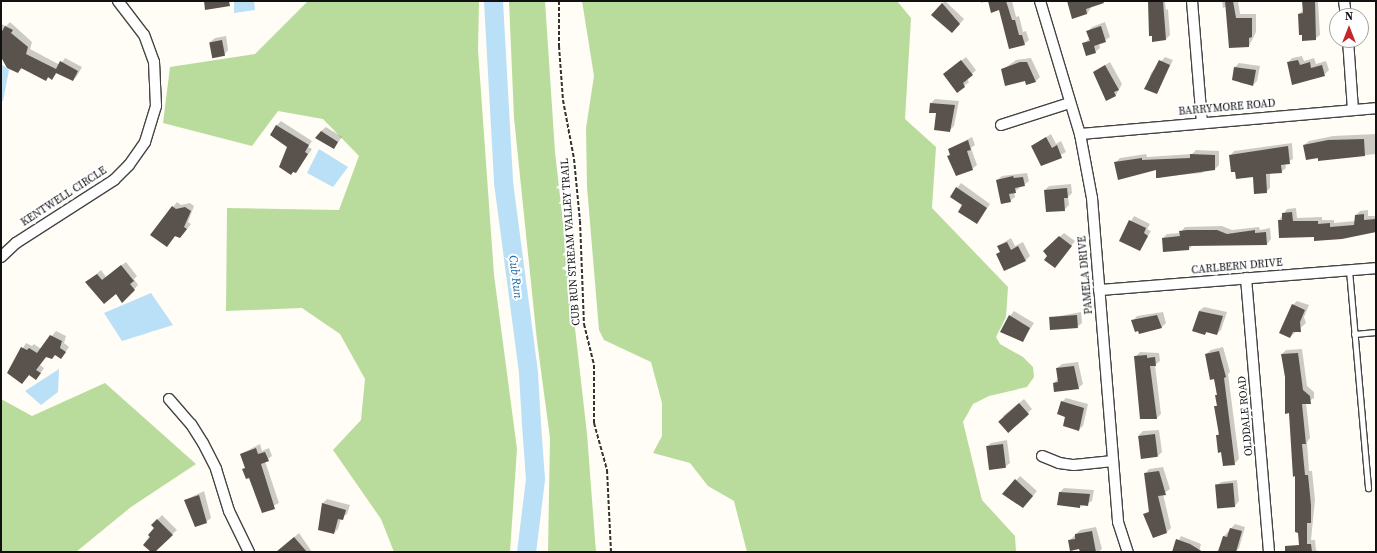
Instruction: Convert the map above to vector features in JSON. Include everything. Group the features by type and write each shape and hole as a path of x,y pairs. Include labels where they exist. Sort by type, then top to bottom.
{"street":[{"name":"KENTWELL CIRCLE","path":"1,257 16,243 114,180 129,165 144,142 156,106 154,62 144,36 118,1"},
{"name":"PAMELA DRIVE","path":"1040,1 1080,134 1092,198 1118,522 1128,552"},
{"path":"1192,1 1202,122"},
{"path":"1349,48 1353,110"},
{"path":"1002,125 1070,103"},
{"name":"BARRYMORE ROAD","path":"1080,134 1202,122 1376,108"},
{"name":"CARLBERN DRIVE","path":"1100,290 1376,268"},
{"name":"OLDDALE ROAD","path":"1246,278 1269,552"},
{"path":"170,399 191,424 203,443 216,469 229,511 249,552"},
{"path":"1042,456 1059,464 1074,465 1113,461"}],"lane":[{"path":"1349,270 1368,488"},
{"path":"1354,334 1376,332"}],"path":[{"name":"CUB RUN STREAM VALLEY TRAIL","path":"559,1 559,46 563,100 574,159 580,221 584,324 594,365 594,423 607,470 611,552"}],"green space":[{"path":"308,1 479,1 478,50 494,275 517,449 510,552 394,552 381,519 333,450 361,420 365,379 340,334 302,308 226,311 227,208 339,210 359,156 323,119 278,111 252,146 163,123 170,67 255,54"},
{"path":"509,1 545,1 555,152 587,434 596,552 548,552 550,438 537,341 514,118"},
{"path":"582,1 897,1 911,18 905,119 936,147 932,208 1008,287 1006,317 996,337 1000,344 1023,357 1033,367 1034,377 1027,387 989,396 973,404 963,422 982,500 1015,536 1016,552 747,552 734,501 708,486 690,463 653,453 662,436 662,403 651,362 604,340 599,330 587,187 586,128 594,76"},
{"path":"105,383 196,464 131,507 76,552 1,552 1,399 32,416"}],"water":[{"path":"234,1 254,1 255,10 234,13"},
{"path":"1,64 9,70 3,101 1,101"},
{"path":"319,149 348,167 333,187 307,173"},
{"path":"151,293 173,325 122,341 104,313"},
{"path":"59,369 58,392 41,405 25,391"}],"building":[{"path":"204,1 229,1 230,6 205,10"},
{"path":"988,1 1006,1 1012,20 1015,20 1019,35 1022,35 1025,45 1009,49 999,10 991,13"},
{"path":"1067,1 1103,1 1104,3 1086,9 1087,14 1072,19"},
{"path":"1148,1 1163,1 1166,40 1152,42 1152,36 1149,36"},
{"path":"1225,1 1233,1 1236,18 1252,18 1252,37 1249,38 1249,47 1229,48"},
{"path":"1302,1 1315,1 1316,40 1302,41 1302,35 1299,35 1298,14 1303,13"},
{"path":"942,3 960,24 952,33 931,15"},
{"path":"5,26 13,30 11,33 28,47 26,54 56,69 60,61 78,71 73,81 56,73 52,80 48,77 46,81 21,68 18,73 7,68 1,57 1,33"},
{"path":"1101,26 1106,42 1094,46 1096,53 1086,56 1082,43 1090,41 1086,31"},
{"path":"222,40 225,56 212,58 209,42"},
{"path":"961,60 973,75 963,83 965,87 957,93 943,74"},
{"path":"1159,60 1170,65 1157,94 1144,89"},
{"path":"1298,60 1300,65 1310,62 1311,68 1322,65 1325,76 1292,85 1287,62"},
{"path":"1020,62 1027,62 1036,82 1026,85 1025,81 1005,86 1001,69"},
{"path":"1105,65 1119,90 1114,92 1116,96 1106,101 1093,72"},
{"path":"1234,67 1256,70 1253,86 1232,80"},
{"path":"930,103 955,105 950,132 934,130 936,113 929,113"},
{"path":"276,125 309,145 305,152 308,154 296,173 293,172 291,175 279,167 287,147 270,135"},
{"path":"321,131 338,142 334,149 315,138"},
{"path":"1046,137 1052,148 1057,145 1062,158 1041,166 1031,146"},
{"path":"1364,139 1365,156 1318,161 1318,158 1306,160 1303,145 1328,140"},
{"path":"968,140 971,150 967,151 973,170 956,176 947,156 950,155 948,149"},
{"path":"1288,146 1290,164 1281,165 1282,173 1266,174 1267,193 1254,194 1253,177 1236,179 1235,172 1231,172 1229,155"},
{"path":"1190,154 1215,155 1215,170 1156,178 1156,170 1118,180 1114,162 1142,158 1142,160 1190,158"},
{"path":"1013,176 1014,178 1023,177 1025,186 1015,188 1016,193 1009,194 1011,202 1001,204 996,180"},
{"path":"956,187 987,208 977,224 958,212 962,205 950,197"},
{"path":"1067,188 1068,198 1064,198 1065,211 1046,212 1044,190"},
{"path":"172,206 176,209 185,207 191,211 184,227 187,229 180,238 175,236 167,247 150,235"},
{"path":"1292,212 1293,221 1318,221 1318,224 1330,223 1330,227 1354,225 1355,215 1364,214 1364,220 1376,219 1376,232 1342,239 1314,241 1314,237 1279,238 1278,220 1282,220 1282,213"},
{"path":"1129,220 1146,228 1144,233 1148,236 1140,251 1119,241"},
{"path":"1217,230 1227,234 1255,230 1255,233 1266,232 1267,245 1189,246 1189,250 1163,252 1162,238 1180,236 1179,231"},
{"path":"1059,236 1072,246 1055,268 1044,260 1047,256 1043,251"},
{"path":"1007,242 1011,250 1018,246 1026,261 1004,271 996,254 1000,252 997,246"},
{"path":"121,265 134,281 130,284 135,290 122,303 116,294 104,304 85,282 97,274 102,280"},
{"path":"1292,304 1305,310 1300,322 1301,332 1293,332 1290,338 1279,333"},
{"path":"1199,311 1223,316 1217,335 1206,332 1205,335 1192,331"},
{"path":"1009,315 1030,328 1023,342 1000,332"},
{"path":"1077,315 1078,328 1050,330 1049,317"},
{"path":"1157,315 1162,328 1139,334 1138,331 1135,332 1131,320"},
{"path":"50,335 62,341 60,348 66,352 61,359 55,355 52,359 46,357 36,370 41,373 36,380 29,375 22,384 7,373 21,347 27,350 29,348 37,353"},
{"path":"1219,351 1226,377 1224,378 1235,465 1223,466 1221,452 1218,453 1216,435 1219,435 1214,406 1217,406 1215,395 1217,395 1214,379 1210,380 1205,354"},
{"path":"1298,353 1303,390 1310,396 1311,404 1302,404 1306,444 1302,444 1305,475 1308,475 1311,505 1311,523 1307,523 1307,544 1311,544 1312,552 1285,552 1285,546 1299,545 1298,533 1295,532 1295,476 1293,477 1289,413 1285,414 1285,377 1281,354"},
{"path":"1147,355 1147,358 1155,357 1156,366 1150,366 1157,419 1140,419 1134,356"},
{"path":"1074,366 1079,389 1054,392 1053,383 1058,382 1056,368"},
{"path":"1061,401 1084,408 1079,431 1063,426 1065,417 1057,414"},
{"path":"1019,403 1029,414 1008,433 998,422"},
{"path":"1155,434 1158,457 1141,459 1138,436"},
{"path":"1003,444 1006,468 989,470 986,446"},
{"path":"256,448 258,454 265,452 269,461 261,464 275,509 262,513 249,478 246,479 242,469 245,468 240,454"},
{"path":"1159,471 1166,495 1158,496 1167,533 1153,538 1143,514 1149,512 1144,473"},
{"path":"1015,479 1033,496 1023,508 1002,494"},
{"path":"1233,483 1235,507 1217,508 1215,485"},
{"path":"1059,492 1090,494 1088,506 1080,505 1080,508 1057,505"},
{"path":"199,495 207,523 195,527 184,500"},
{"path":"322,503 346,510 343,520 338,519 334,534 318,530"},
{"path":"157,519 173,535 155,552 151,552 143,545 150,537 148,535 154,528 151,525"},
{"path":"1230,528 1242,531 1236,552 1218,552 1223,536 1227,537"},
{"path":"1092,531 1096,552 1080,552 1079,549 1070,551 1068,540 1075,539 1075,534"},
{"path":"294,537 307,552 276,552"},
{"path":"1176,539 1190,544 1203,552 1172,552"}],"waterway":[{"name":"Cub Run","path":"493,1 503,182 528,373 535,479 526,552"}]}
